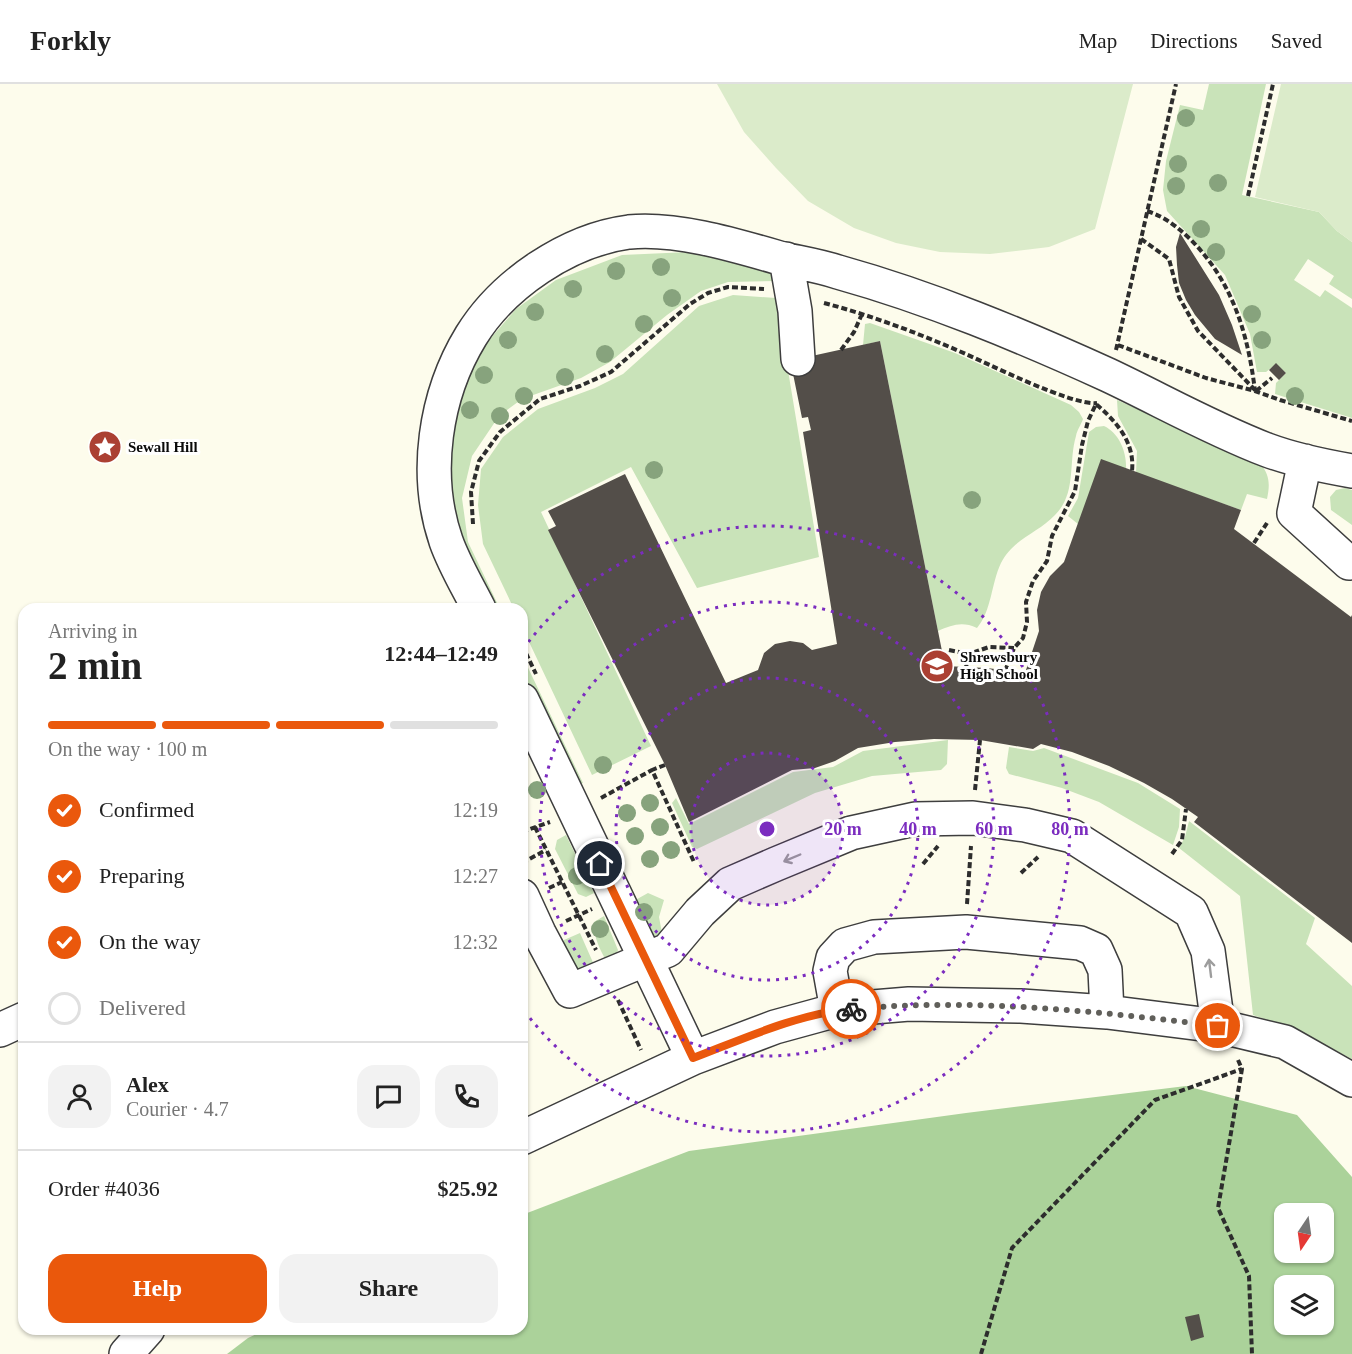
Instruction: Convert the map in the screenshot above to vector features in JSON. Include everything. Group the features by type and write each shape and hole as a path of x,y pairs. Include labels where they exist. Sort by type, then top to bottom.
{"street":[{"path":"476,603 446,542 433,467 436,435 446,388 459,355 477,326 503,295 548,261 591,242 630,232 672,233 744,248 870,281 962,312 1109,376 1267,450 1352,471"},
{"path":"786,259 795,311 798,359"},
{"path":"1305,461 1294,513 1349,563"},
{"path":"528,713 693,1058"},
{"path":"528,909 570,991 668,950 700,912 730,884 851,833 915,819 974,818 1025,825 1072,836 1191,912 1208,951 1218,1026"},
{"path":"837,1010 830,971 833,958 845,945 874,937 966,932 1080,943 1095,950 1105,970 1107,1012"},
{"path":"528,1135 693,1058 775,1027 837,1010 909,1004 959,1004 1107,1012 1218,1026 1285,1042 1352,1080"},
{"path":"0,1030 18,1022"},
{"path":"126,1354 143,1335"}],"path":[{"path":"1115,356 1176,84"},
{"path":"1248,196 1273,84"},
{"path":"1147,211 1161,216 1176,226 1195,244 1218,273 1239,314 1251,356 1255,391"},
{"path":"1141,239 1169,259 1179,297 1198,331 1255,391"},
{"path":"841,350 854,332 862,314 870,281"},
{"path":"473,525 471,492 479,461 500,432 540,399 580,386 611,372 690,304 708,293 728,287 766,289"},
{"path":"816,302 862,314 957,350 1060,395 1096,404 1111,417 1126,438 1133,459 1132,471"},
{"path":"1118,345 1206,378 1352,421"},
{"path":"1255,391 1272,378"},
{"path":"1005,671 1014,648 1023,638 1027,622 1026,602 1034,580 1047,561 1052,536 1075,491 1088,422 1102,394"},
{"path":"949,650 969,654 989,647 1014,648"},
{"path":"966,667 969,654"},
{"path":"597,800 664,765"},
{"path":"652,770 694,862"},
{"path":"1172,854 1182,840 1186,809"},
{"path":"528,830 559,818"},
{"path":"535,827 597,953"},
{"path":"923,864 942,842"},
{"path":"528,860 546,850"},
{"path":"1021,873 1038,857"},
{"path":"615,994 653,1076"},
{"path":"1238,1058 1242,1069 1218,1208 1249,1276 1252,1354"},
{"path":"981,1354 1012,1248 1155,1100 1242,1069"}],"green space":[{"path":"717,84 1133,84 1095,229 1049,247 990,254 940,252 896,243 854,228 808,201 744,132"},
{"path":"1209,84 1266,84 1242,195 1319,212 1337,231 1352,242 1352,299 1329,284 1334,276 1308,259 1294,280 1320,297 1325,290 1352,308 1352,418 1275,394 1276,383 1286,373 1276,364 1266,372 1257,372 1250,334 1225,275 1167,211 1163,190 1166,161 1180,105 1203,110"},
{"path":"1281,84 1352,84 1352,242 1337,231 1319,212 1255,197"},
{"path":"689,252 772,273 775,281 728,282 701,291 667,315 610,362 581,378 522,399 499,416 472,456 462,498 468,542 497,603 485,603 460,549 446,476 461,386 482,348 516,309 556,280 622,255"},
{"path":"733,295 776,298 819,557 697,588 631,467 541,512 651,746 592,775 528,640 528,603 511,603 483,544 478,505 481,469 503,437 538,409 595,388 623,374 699,306"},
{"path":"870,323 955,353 1071,405 1083,419 1074,446 1069,487 1062,506 1055,515 1019,542 1006,555 998,571 986,613 977,628 957,625 938,631 880,341 863,345 865,324"},
{"path":"1117,400 1260,463 1268,480 1267,499 1247,494 1241,510 1136,473 1137,451 1118,416"},
{"path":"1104,426 1118,438 1125,456 1126,469 1078,524 1068,516 1078,498 1089,432 1096,427"},
{"path":"1345,488 1352,490 1352,525 1331,510 1330,497 1336,490"},
{"path":"528,668 583,783 573,786 528,692"},
{"path":"948,740 947,764 941,770 872,776 815,793 697,849 692,847 672,803 676,798 689,824 793,772 833,767 863,751"},
{"path":"1009,747 1033,751 1044,748 1138,783 1180,809 1179,827 1173,845 1099,802 1062,788 1009,774 1006,768"},
{"path":"1189,821 1315,918 1306,944 1352,986 1352,1059 1297,1030 1253,1015 1240,896 1179,848 1185,837"},
{"path":"566,835 594,893 586,897 578,894 555,849 557,840"},
{"path":"648,893 664,900 659,917 662,933 654,940 630,903"},
{"path":"604,916 618,950 615,957 607,962 598,943 594,927 594,922"},
{"path":"580,933 595,967 579,970 565,952 564,940"},
{"path":"1186,1086 1297,1115 1352,1177 1352,1354 227,1354 254,1335 528,1335 528,1213 689,1151"}],"building":[{"path":"1180,233 1219,295 1242,355 1215,339 1186,300 1179,283 1177,265 1176,247"},
{"name":"Shrewsbury High School","path":"880,341 945,666 1025,673 1039,631 1037,610 1041,592 1050,576 1064,562 1101,459 1241,510 1234,529 1351,617 1352,615 1352,943 1194,822 1198,817 1172,799 1109,766 1072,752 1041,744 1033,749 980,740 934,739 858,748 835,761 815,768 792,770 689,822 665,765 548,530 556,526 548,511 625,474 726,683 758,670 764,653 775,644 790,641 803,643 812,650 837,644 803,432 811,430 808,417 802,418 790,359"},
{"path":"1276,363 1286,373 1279,380 1269,370"},
{"path":"1199,1314 1204,1337 1191,1341 1185,1317"}],"way so far":[{"path":"851,1009 909,1004 1021,1006 1107,1012 1218,1026"}],"place":[{"name":"Sewall Hill","path":"105,447"},
{"name":"Shrewsbury High School","path":"937,666"}],"route":[{"path":"600,864 693,1058 775,1027 837,1010 851,1009"}]}
